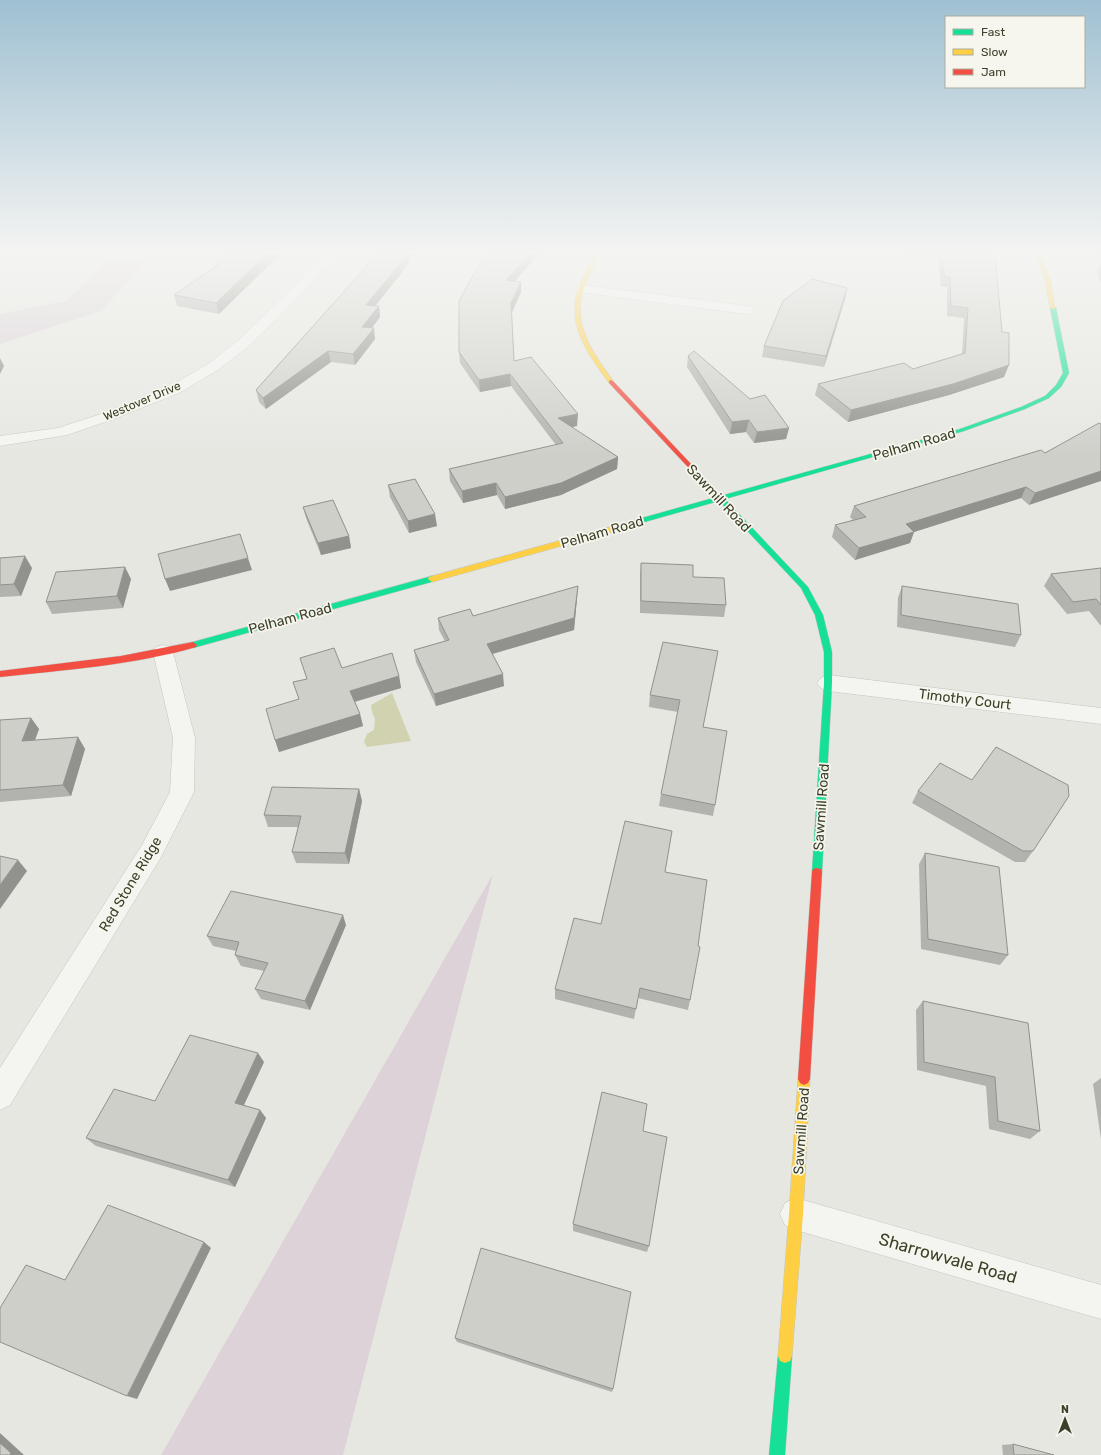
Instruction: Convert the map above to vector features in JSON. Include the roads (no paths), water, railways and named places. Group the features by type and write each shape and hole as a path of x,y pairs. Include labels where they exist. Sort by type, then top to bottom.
{"street":[{"name":"Westover Drive","path":"0,441 61,432 106,417 174,390 213,366 245,342 267,321"},
{"name":"Sawmill Road","path":"578,321 580,332 591,354 611,382 804,588 819,615 828,652 828,682 796,1214 777,1455"},
{"name":"Pelham Road","path":"0,674 75,666 163,652 250,630 721,499 962,430 1023,408 1047,397 1059,386 1066,373 1056,321"},
{"name":"Red Stone Ridge","path":"0,1095 151,852 182,792 184,738 163,652"},
{"name":"Timothy Court","path":"828,682 1101,716"},
{"name":"Sharrowvale Road","path":"796,1214 1101,1302"}]}
